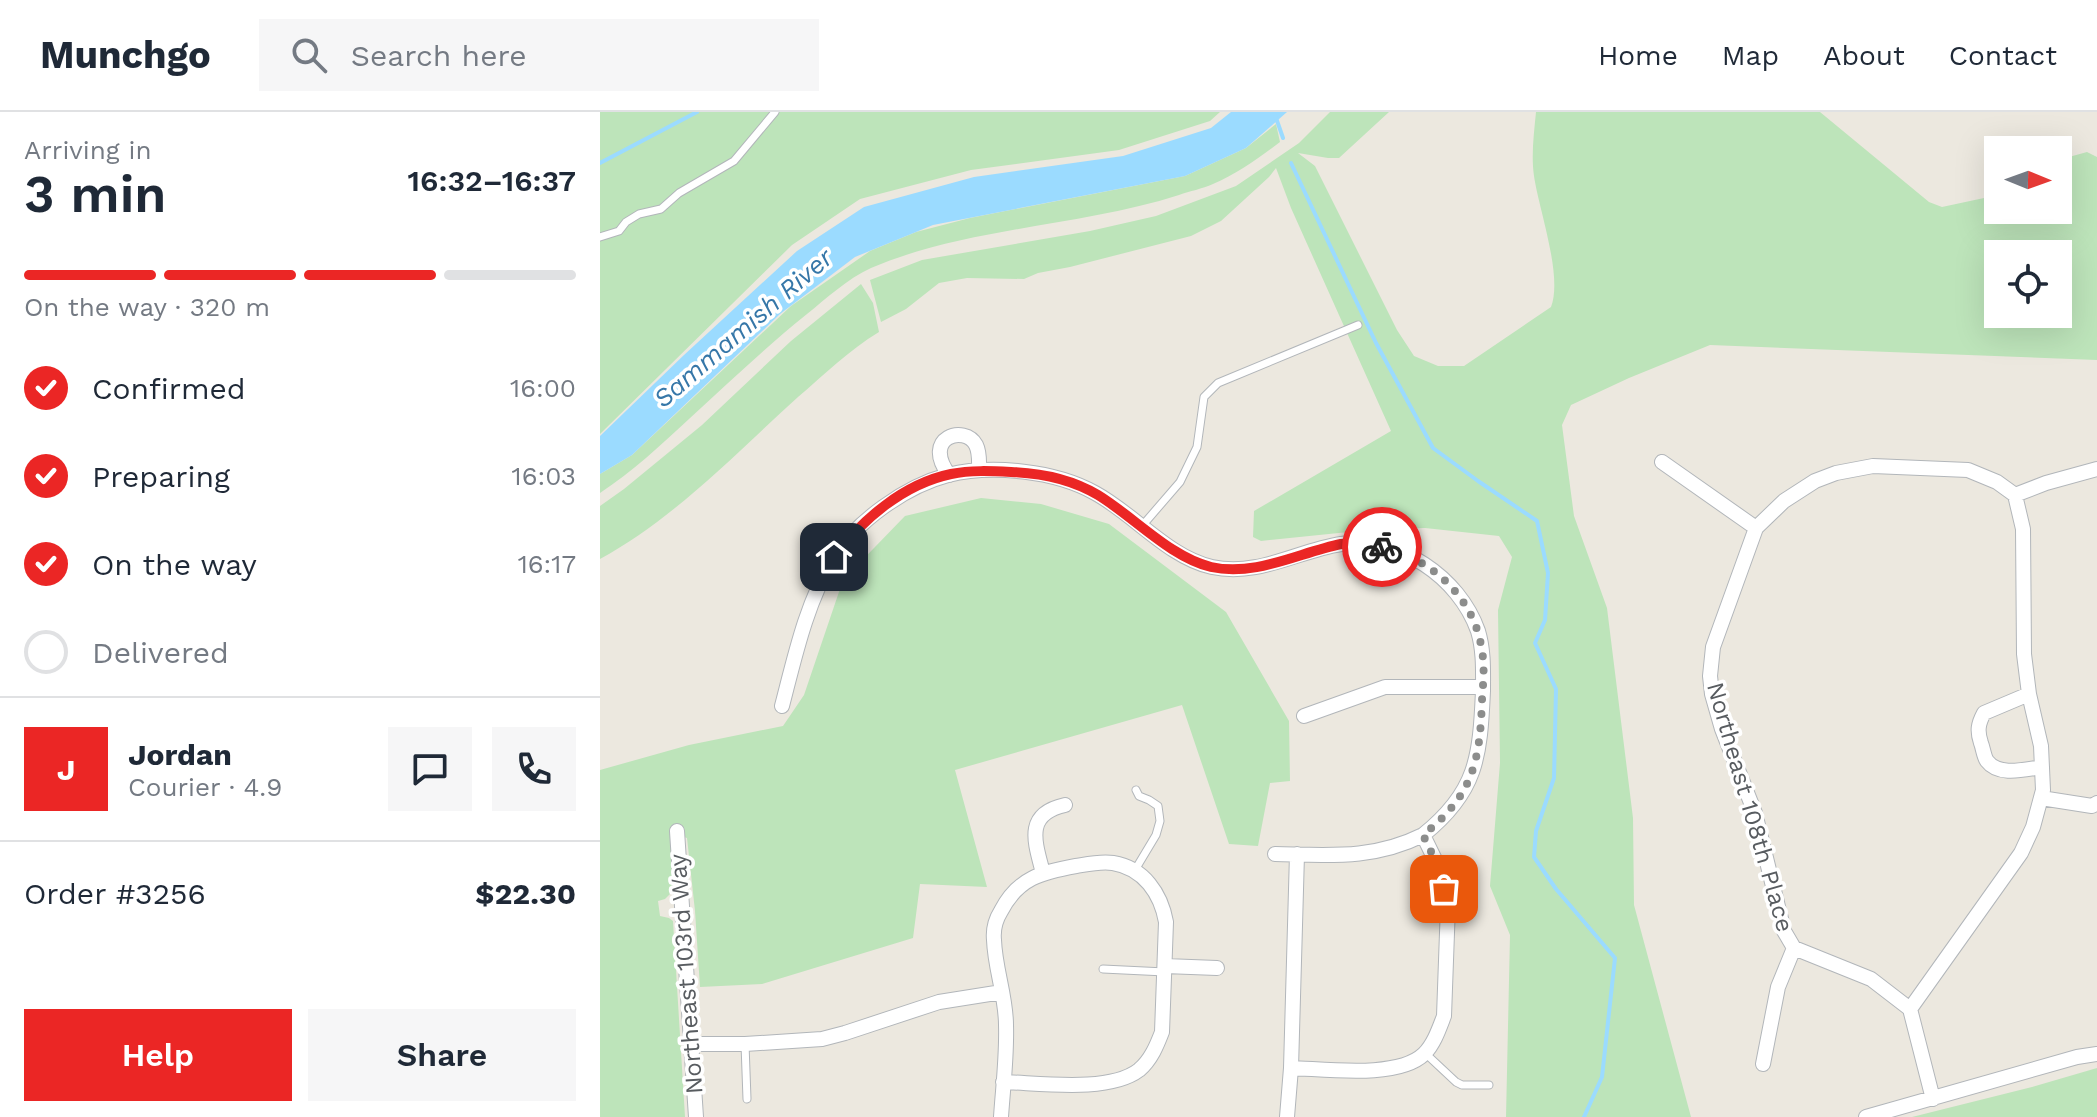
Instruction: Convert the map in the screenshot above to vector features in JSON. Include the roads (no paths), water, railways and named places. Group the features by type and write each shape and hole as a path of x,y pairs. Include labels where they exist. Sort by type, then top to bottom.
{"street":[{"path":"949,475 941,464 938,451 943,441 953,435 966,436 976,444 979,470"},
{"path":"1662,462 1756,528 1784,501 1815,481 1836,473 1873,466 1968,470 1997,482 2015,495 2023,529 2024,654 2041,746 2041,798 2021,853 1910,1009"},
{"path":"2015,495 2097,469"},
{"path":"782,706 809,610 834,557 869,518 903,494 949,475 979,470 1053,476 1095,493 1193,561 1212,567 1249,569 1323,548 1356,543 1413,557 1447,581 1466,605 1483,652 1481,738 1475,766 1464,791 1445,817 1423,835 1386,850 1356,855 1275,854"},
{"name":"Northeast 108th Place","path":"1756,528 1713,647 1710,676 1722,729 1755,813 1784,931 1794,948"},
{"path":"1304,716 1385,687 1483,687"},
{"path":"2029,694 1984,713 1979,723 1979,735 1987,762 1996,768 2006,771 2042,767"},
{"path":"2041,798 2092,806 2097,803"},
{"path":"1043,873 1035,842 1037,823 1049,808 1065,805"},
{"name":"Northeast 103rd Way","path":"677,831 696,1117"},
{"path":"1291,1068 1384,1070 1417,1060 1439,1030 1444,1016 1448,905 1441,872 1423,835"},
{"path":"1287,1117 1297,854"},
{"path":"1001,1117 1006,1024 994,938 997,918 1006,901 1019,886 1043,873 1092,863 1113,863 1137,871 1152,887 1163,908 1167,935 1162,1032 1156,1047 1138,1071 1111,1083 1003,1082"},
{"path":"1763,1064 1778,987 1794,948 1871,979 1910,1009 1933,1099"},
{"path":"1165,969 1217,968"},
{"path":"691,1044 745,1044 823,1038 858,1030 939,1002 1002,992"},
{"path":"1866,1117 2097,1054"}],"lane":[{"path":"600,237 619,231 639,214 661,209 679,193 734,161 775,112"},
{"path":"1142,526 1180,482 1197,447 1204,397 1218,383 1358,325"},
{"path":"1136,790 1139,796 1158,806 1160,821 1137,871"},
{"path":"1103,969 1165,969"},
{"path":"745,1044 747,1099"},
{"path":"1425,1053 1462,1085 1489,1085"}],"water":[{"name":"Sammamish River","path":"1231,112 1287,112 1246,148 1185,176 933,225 855,257 780,314 632,455 600,474 600,436 797,251 864,207 974,177 1123,156 1211,128"}],"waterway":[{"path":"600,163 697,112"},
{"path":"1274,112 1283,138"},
{"path":"1291,163 1376,343 1433,448 1537,521 1548,573 1545,620 1535,643 1556,689 1554,778 1536,831 1534,857 1556,889 1615,958 1602,1077 1584,1117"}]}
